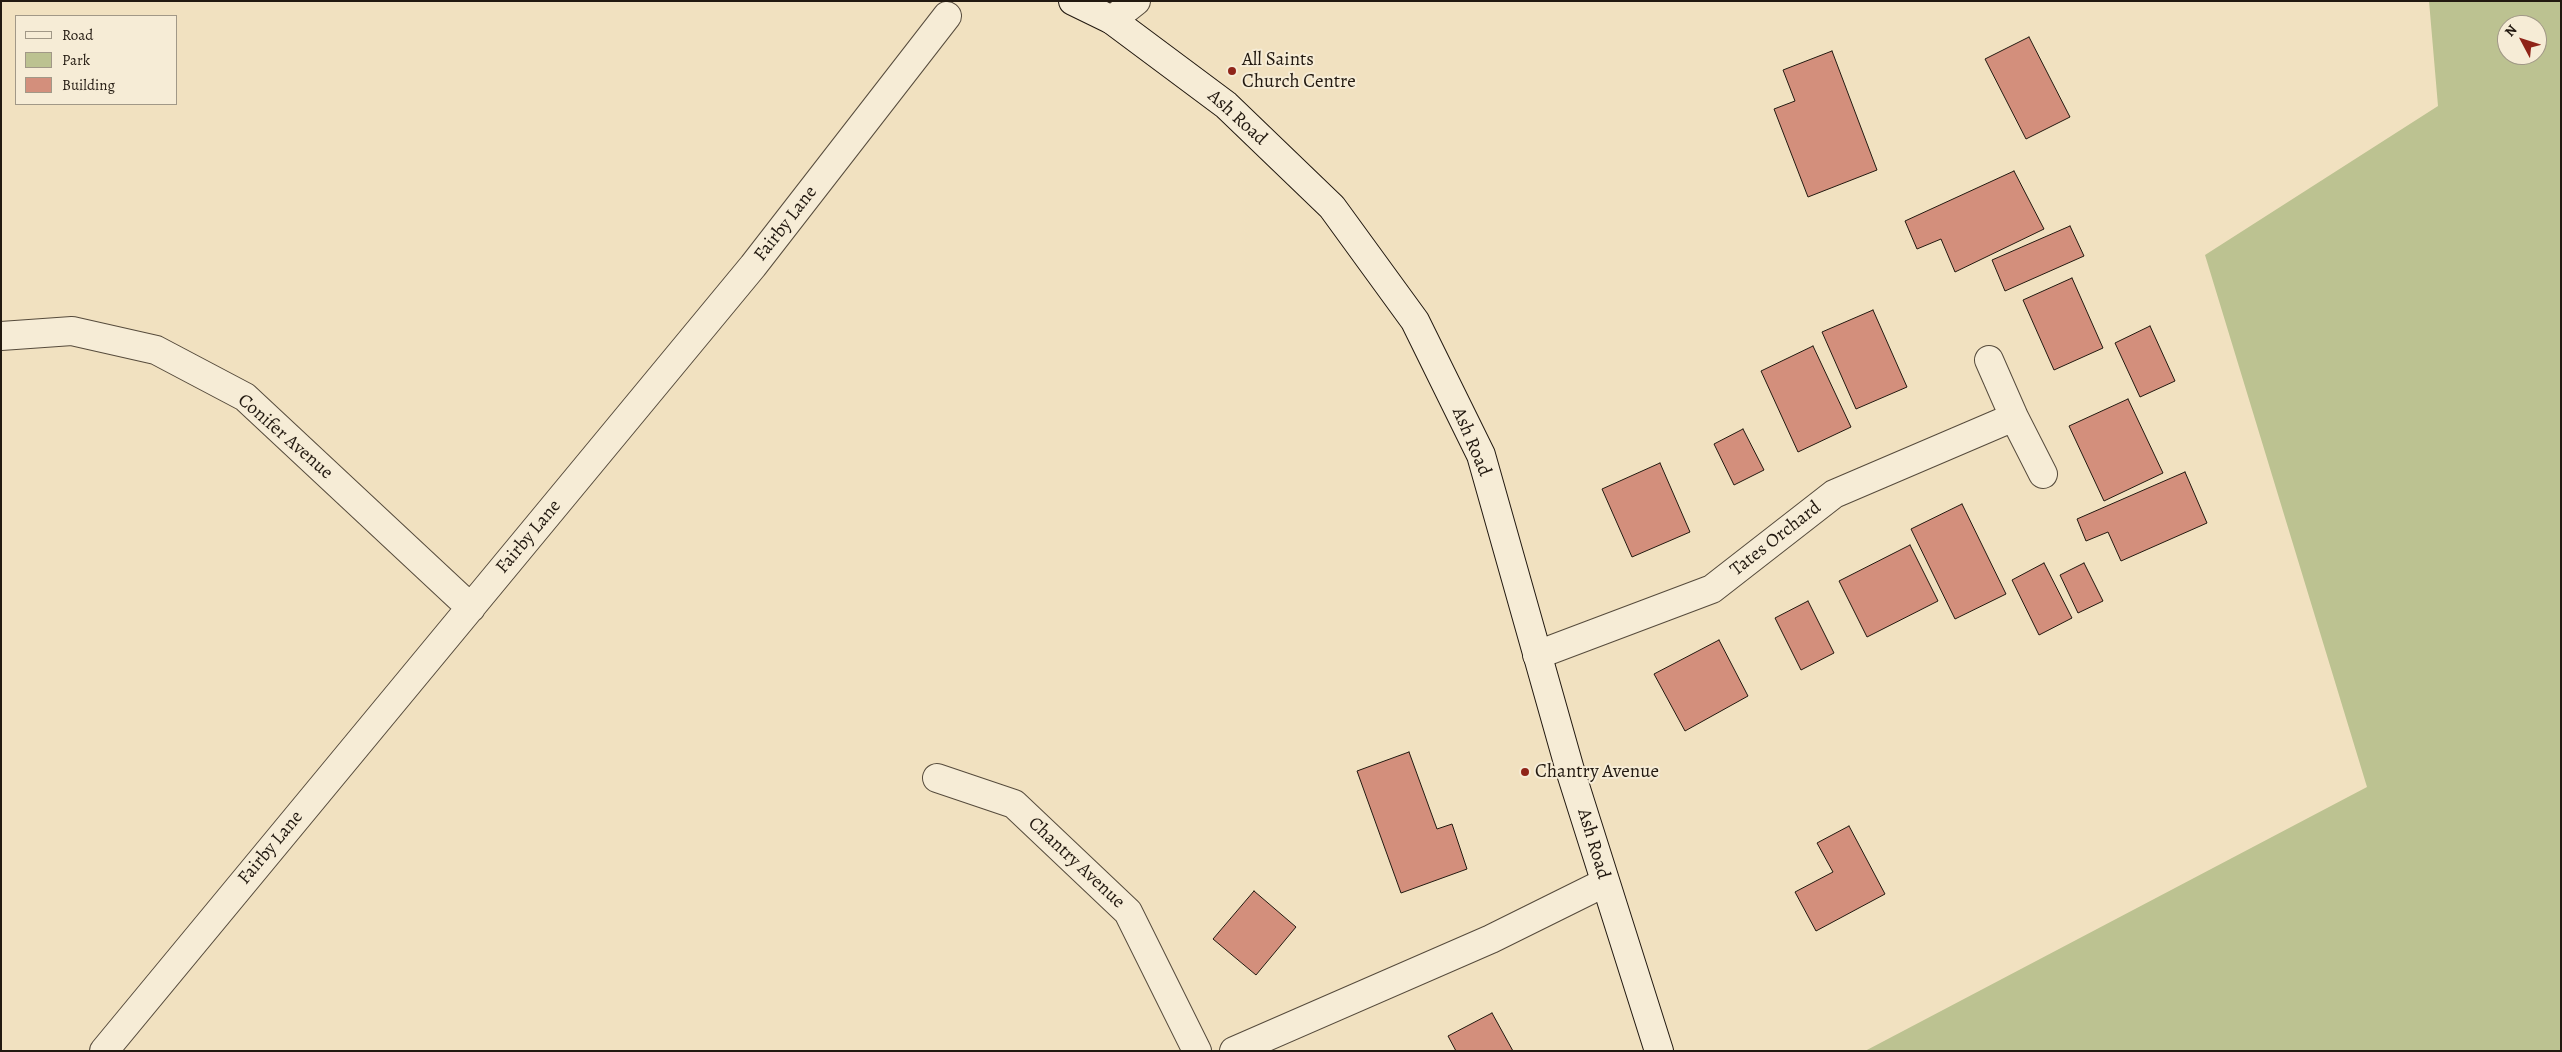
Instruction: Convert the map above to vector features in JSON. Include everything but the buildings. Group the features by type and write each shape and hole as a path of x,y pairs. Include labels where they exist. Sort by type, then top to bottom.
{"street":[{"name":"Ash Road","path":"1073,1 1112,20 1226,105 1332,207 1415,321 1481,455 1536,655 1604,883 1658,1051"},
{"path":"1112,20 1136,1"},
{"name":"Fairby Lane","path":"104,1051 753,266 947,16"},
{"name":"Conifer Avenue","path":"1,336 72,331 156,350 245,397 471,608"},
{"path":"1989,360 2014,417 2043,474"},
{"name":"Tates Orchard","path":"1536,655 1712,588 1834,494 2014,417"},
{"name":"Chantry Avenue","path":"937,778 1014,804 1128,912 1197,1051"},
{"path":"1234,1051 1491,939 1604,883"}],"green space":[{"path":"2429,1 2561,1 2561,1051 1865,1051 2367,787 2205,255 2438,106"}],"place":[{"name":"All Saints Church Centre","path":"1232,71"},
{"name":"Chantry Avenue","path":"1525,772"}]}
